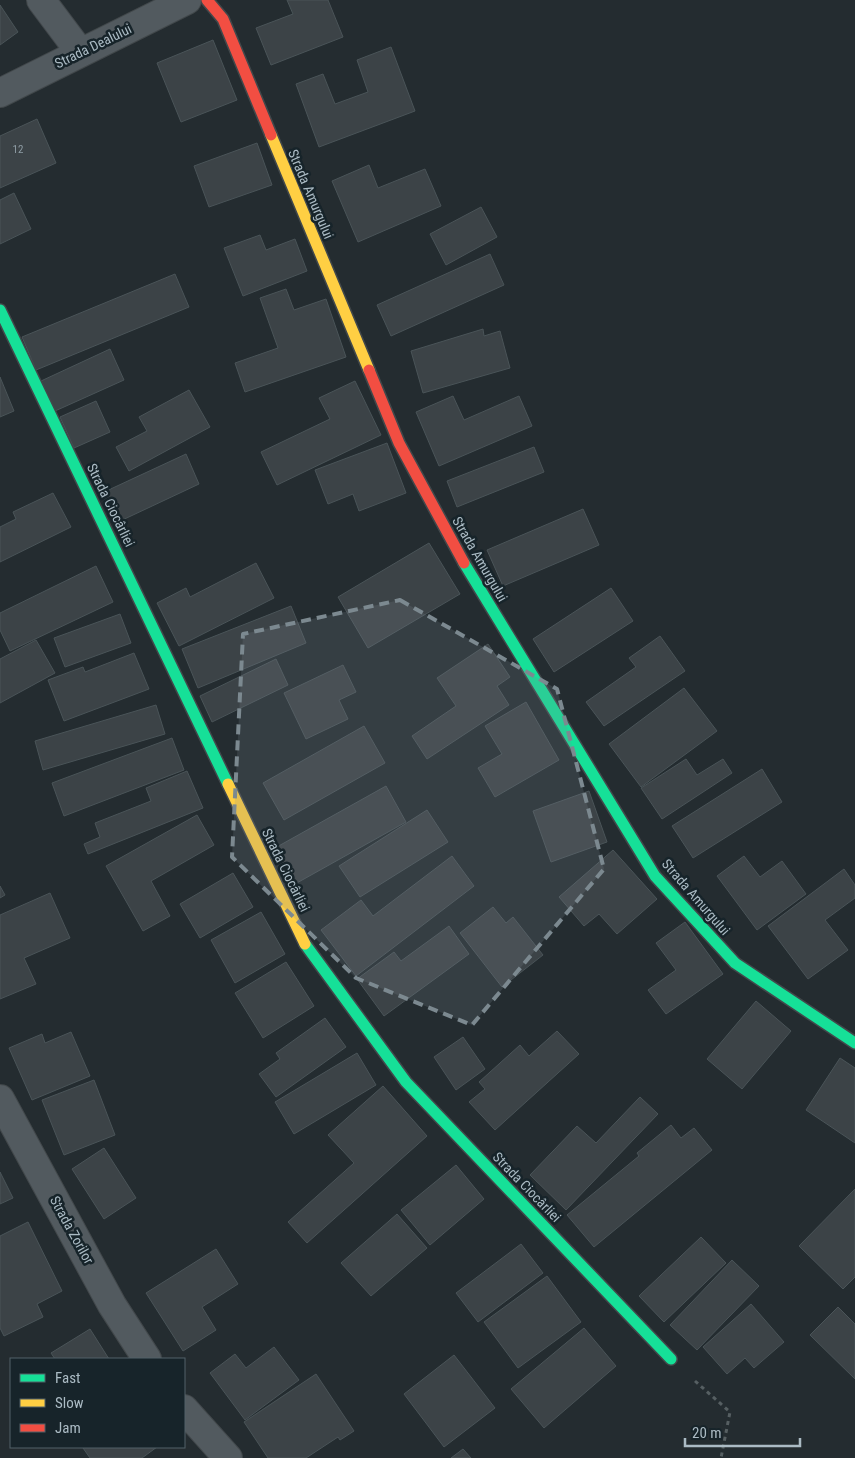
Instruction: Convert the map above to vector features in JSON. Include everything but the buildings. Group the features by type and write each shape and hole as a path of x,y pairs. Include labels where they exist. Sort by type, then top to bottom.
{"street":[{"path":"41,0 80,52"},
{"name":"Strada Dealului","path":"0,93 187,0"},
{"name":"Strada Amurgului","path":"207,0 222,19 398,443 448,537 584,762 655,876 735,962 855,1043"},
{"name":"Strada Ciocârliei","path":"0,310 307,948 406,1082 671,1359"},
{"name":"Strada Zorilor","path":"0,1099 112,1305 146,1358"},
{"path":"185,1410 228,1458"}],"path":[{"path":"671,1359 730,1412 721,1458"}],"highlighted area":[{"path":"400,600 557,689 604,869 472,1025 356,978 232,857 243,634"}],"traffic: fast":[{"path":"0,310 228,784"},
{"path":"464,563 655,876 735,963 855,1043"},
{"path":"305,944 406,1082 671,1359"}],"traffic: slow":[{"path":"271,135 369,370"},
{"path":"228,784 305,944"}],"traffic: jam":[{"path":"207,0 223,19 271,135"},
{"path":"369,370 399,443 464,563"}]}
